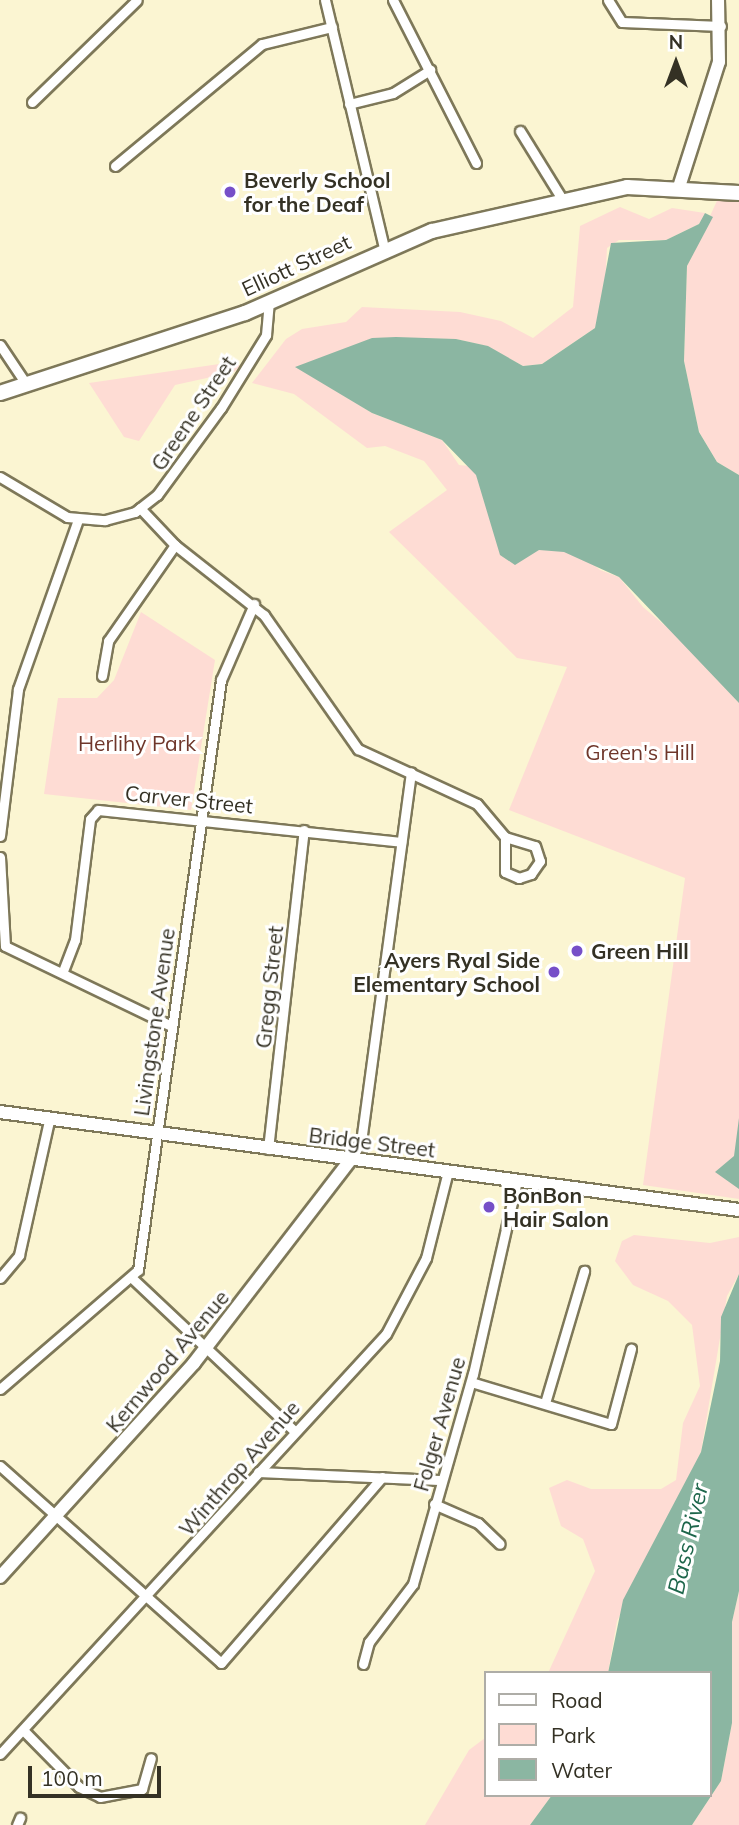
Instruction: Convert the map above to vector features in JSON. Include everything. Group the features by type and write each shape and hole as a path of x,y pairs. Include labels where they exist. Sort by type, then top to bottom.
{"main road":[{"path":"679,187 713,86 721,26 718,0"},
{"name":"Elliott Street","path":"0,393 269,303 384,247 562,199 679,187 739,192"},
{"name":"Bridge Street","path":"0,1112 49,1121 739,1210"},
{"name":"Kernwood Avenue","path":"0,1577 57,1517 206,1348 351,1159"}],"street":[{"path":"32,102 137,0"},
{"path":"325,0 384,247"},
{"path":"393,0 476,163"},
{"path":"608,0 622,22 721,26"},
{"path":"115,166 262,44 332,27"},
{"path":"349,104 393,93 430,70"},
{"path":"520,131 562,199"},
{"name":"Greene Street","path":"0,477 54,513 78,520 105,520 140,508 166,485 221,408 266,335 269,303"},
{"path":"0,345 26,384"},
{"path":"140,508 175,545 254,604 358,749 477,804 505,837 535,846 540,861 531,874 519,878 505,872 505,837"},
{"path":"0,835 18,689 78,520"},
{"path":"102,676 108,641 175,545"},
{"name":"Livingstone Avenue","path":"133,1279 221,680 254,604"},
{"path":"351,1159 361,1142 411,772"},
{"name":"Carver Street","path":"63,971 75,940 93,813 109,808 401,842"},
{"name":"Gregg Street","path":"268,1149 304,830"},
{"path":"0,856 5,946 63,971 169,1026"},
{"path":"0,1278 19,1255 49,1121"},
{"name":"Winthrop Avenue","path":"0,1754 147,1599 293,1430 366,1357 398,1313 426,1258 448,1171"},
{"name":"Folger Avenue","path":"363,1664 369,1642 413,1584 439,1480 471,1382 517,1180"},
{"path":"545,1403 584,1271"},
{"path":"0,1389 133,1279 293,1430"},
{"path":"471,1382 611,1424 631,1349"},
{"path":"0,1466 221,1663 382,1477"},
{"path":"258,1472 439,1480"},
{"path":"434,1504 478,1523 500,1544"},
{"path":"24,1731 79,1787 100,1797 142,1789 152,1758"}],"green space":[{"path":"722,190 739,193 739,475 717,462 699,432 684,361 687,266"},
{"name":"Green's Hill","path":"620,207 649,219 672,208 705,213 699,224 666,240 619,240 607,248 604,304 595,328 542,364 523,366 487,346 456,339 372,338 306,372 372,413 442,440 459,465 479,467 600,570 619,577 643,607 739,688 739,1199 643,1185 685,878 509,810 567,667 517,658 389,532 447,490 424,461 385,446 367,448 294,394 252,383 286,339 302,329 346,322 362,307 460,312 501,321 533,338 573,307 580,226"},
{"path":"233,362 240,366 234,372 175,385 139,441 124,437 89,383"},
{"name":"Herlihy Park","path":"141,612 215,660 191,810 44,794 58,698 97,698 114,680"},
{"path":"634,1235 710,1243 739,1237 739,1274 727,1296 701,1452 617,1621 608,1671 549,1671 595,1571 583,1539 561,1526 549,1488 567,1480 591,1489 661,1489 676,1480 683,1423 700,1386 692,1325 668,1301 633,1285 615,1261 622,1241"},
{"path":"739,1591 739,1825 692,1825 721,1781 732,1723 732,1622"},
{"path":"484,1739 484,1797 551,1797 530,1825 425,1825 469,1750"}],"water":[{"path":"705,213 713,217 687,266 684,361 699,432 717,462 739,475 739,703 619,577 564,552 539,550 515,565 500,555 476,475 442,440 372,413 295,367 372,338 396,337 456,339 488,346 523,366 542,364 595,328 611,243 666,240 699,224"},
{"path":"739,1118 739,1189 715,1172 734,1156"},
{"name":"Bass River","path":"739,1274 739,1591 732,1622 732,1723 721,1781 711,1796 711,1671 608,1671 623,1600 701,1452 720,1361 721,1317"},
{"path":"551,1797 710,1797 692,1825 530,1825"}],"place":[{"name":"Beverly School for the Deaf","path":"230,192"},
{"name":"Green Hill","path":"577,951"},
{"name":"Ayers Ryal Side Elementary School","path":"554,972"},
{"name":"BonBon Hair Salon","path":"489,1207"}]}
